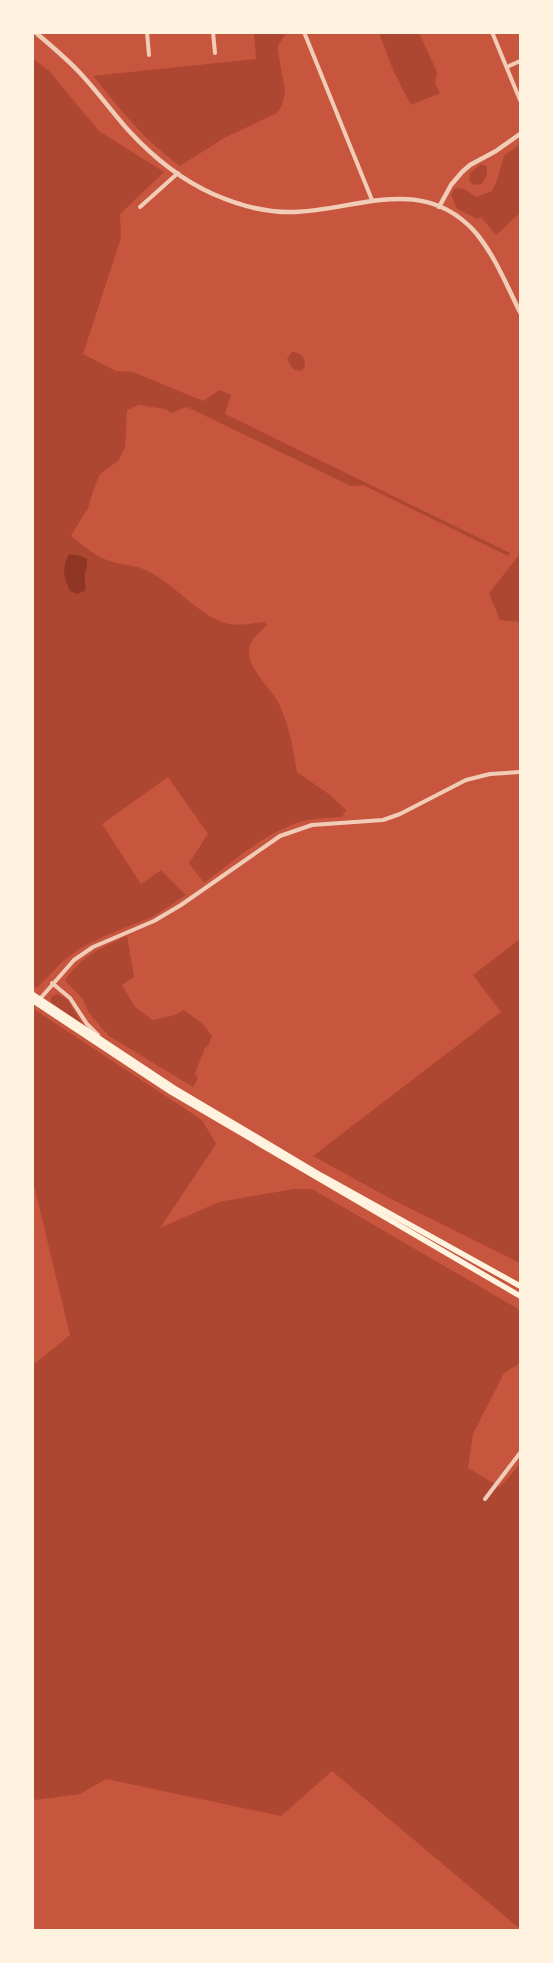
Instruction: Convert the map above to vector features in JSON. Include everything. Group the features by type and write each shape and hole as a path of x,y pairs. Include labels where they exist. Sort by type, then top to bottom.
{"main road":[{"path":"32,994 37,1001 170,1092 520,1296"},
{"path":"37,1001 174,1088 322,1176 520,1286"}],"street":[{"path":"35,32 79,72 139,142 178,173 212,193 233,202 274,212 294,212 372,200 409,198 439,207 466,224 482,241 520,312"},
{"path":"147,32 149,55"},
{"path":"213,32 215,53"},
{"path":"304,32 372,200"},
{"path":"492,32 520,100"},
{"path":"506,67 520,61"},
{"path":"439,207 451,185 466,169 520,134"},
{"path":"140,206 178,173"},
{"path":"37,1001 74,960 92,947 154,921 181,905 267,844 292,831 312,825 383,820 400,814 466,780 490,774 520,772"},
{"path":"52,983 70,998 87,1024 109,1045"},
{"path":"485,1499 520,1453"}],"shaded area":[{"path":"254,33 286,33 278,46 285,91 282,105 277,113 224,138 180,166 144,135 93,76 256,59"},
{"path":"379,33 419,33 437,72 435,83 440,93 411,105 394,72"},
{"path":"32,58 49,71 99,131 164,172 120,214 121,238 83,354 116,371 133,372 203,401 220,390 231,395 225,414 510,553 508,556 363,485 351,486 187,407 171,413 165,409 139,405 127,410 125,447 118,461 100,474 88,508 71,536 102,558 140,568 154,575 217,620 233,625 264,622 267,625 251,642 249,656 259,677 282,710 290,736 297,772 330,795 346,810 342,817 303,821 276,832 204,883 189,863 208,834 168,777 102,824 141,884 161,870 186,895 154,916 102,937 79,949 62,962 37,988 32,985"},
{"path":"520,144 520,213 496,235 481,217 478,219 457,209 451,195 453,191 459,188 466,190 476,197 492,191 504,156"},
{"path":"481,164 487,167 487,175 482,184 473,185 469,180 470,173"},
{"path":"292,352 299,354 305,361 302,371 292,368 287,359"},
{"path":"69,554 87,559 85,591 77,594 70,591 65,577 64,569"},
{"path":"520,554 520,622 500,620 489,593"},
{"path":"127,936 134,977 122,985 135,1007 153,1020 175,1015 184,1010 204,1025 212,1036 195,1073 198,1078 193,1087 109,1036 89,1013 82,998 65,981 84,959"},
{"path":"520,939 520,1263 393,1200 313,1156 501,1012 473,975"},
{"path":"57,994 67,999 82,1024 51,1002 51,997"},
{"path":"32,1008 202,1120 216,1144 160,1228 219,1202 294,1189 312,1189 520,1310 520,1363 504,1373 473,1434 468,1468 500,1487 520,1464 520,1929 332,1771 281,1816 106,1779 80,1794 35,1800 32,1791 33,1365 70,1335 33,1181"}]}
